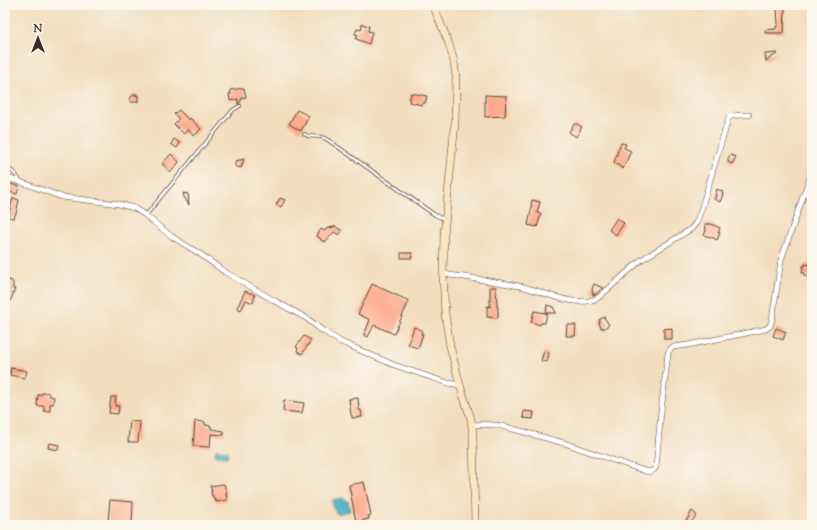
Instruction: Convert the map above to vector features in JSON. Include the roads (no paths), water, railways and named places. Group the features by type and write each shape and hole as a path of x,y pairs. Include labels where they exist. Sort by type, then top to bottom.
{"main road":[{"path":"433,5 449,44 456,77 455,123 442,273 444,314 450,346 472,425 475,525"}],"street":[{"path":"442,273 521,287 565,300 587,302 598,298 641,260 684,234 696,224 729,117 734,115 749,115"},
{"path":"472,425 485,424 506,426 564,443 645,471 650,472 654,470 656,468 668,352 673,347 766,329 770,326 781,260 812,171"},
{"path":"5,178 62,197 119,204 134,208 171,236 225,272 306,318 323,331 342,342 394,364 448,383 460,385"},
{"path":"5,520 8,525"}],"lane":[{"path":"145,215 233,110 240,106"},
{"path":"304,134 308,136 322,137 328,140 435,215 446,219"},
{"path":"5,165 16,175 20,182"}],"water":[{"path":"217,448 219,450 228,451 227,457 217,457 215,455"},
{"path":"343,498 345,501 348,501 350,511 337,514 333,508 332,500"}]}
